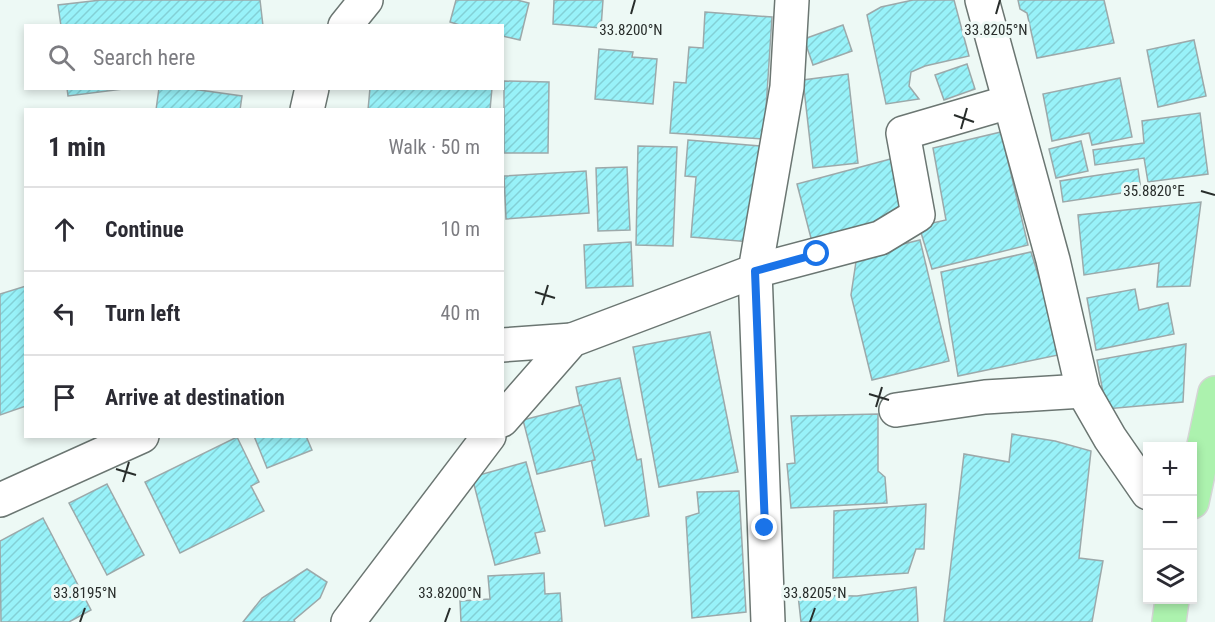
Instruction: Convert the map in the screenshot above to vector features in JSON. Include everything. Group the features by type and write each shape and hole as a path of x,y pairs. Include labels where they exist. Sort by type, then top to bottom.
{"highway":[{"path":"1194,496 1215,393"},
{"path":"1169,622 1171,604"}],"street":[{"path":"347,24 366,0"},
{"path":"768,622 755,271 787,87 792,0"},
{"path":"982,0 1053,260 1083,391 1110,438 1143,486"},
{"path":"307,108 312,90"},
{"path":"504,345 572,340 755,271 880,238 918,215 903,134 1009,102"},
{"path":"504,418 572,340"},
{"path":"896,410 985,397 1083,391"},
{"path":"0,500 45,477 136,438"},
{"path":"348,622 487,438"}],"building":[{"path":"101,0 260,0 263,24 61,24 58,5"},
{"path":"456,0 517,0 529,3 520,40 504,36 504,24 450,22"},
{"path":"554,0 603,0 601,28 553,24"},
{"path":"913,0 954,0 969,56 925,66 911,72 909,86 919,99 886,104 867,15 881,7"},
{"path":"1018,0 1104,0 1114,43 1037,58 1027,13 1020,9"},
{"path":"705,12 772,17 764,139 670,133 674,82 686,83 689,47 703,48"},
{"path":"843,25 852,51 813,65 804,39"},
{"path":"1194,40 1206,96 1158,107 1147,50"},
{"path":"599,49 633,52 632,57 657,59 653,104 595,99"},
{"path":"967,64 975,89 944,100 935,75"},
{"path":"848,74 858,163 813,168 803,80"},
{"path":"1120,78 1132,137 1092,145 1089,133 1052,141 1043,94"},
{"path":"504,81 549,82 548,153 504,153"},
{"path":"67,90 115,90 68,96"},
{"path":"159,90 199,90 242,96 240,108 156,108"},
{"path":"370,90 492,90 490,108 368,108"},
{"path":"1200,113 1208,174 1148,182 1144,158 1095,165 1093,150 1144,143 1142,121"},
{"path":"1001,132 1028,245 932,269 919,226 946,220 933,148"},
{"path":"688,140 760,146 751,242 691,237 696,177 685,176"},
{"path":"1081,141 1088,171 1056,178 1049,149"},
{"path":"638,146 677,147 673,246 636,245"},
{"path":"898,157 909,219 812,242 797,184"},
{"path":"627,167 630,230 598,231 596,168"},
{"path":"1138,169 1141,190 1063,202 1060,181"},
{"path":"586,171 589,213 506,219 504,176"},
{"path":"1201,202 1190,286 1157,287 1159,263 1084,275 1078,215"},
{"path":"920,240 949,361 872,380 851,295 857,255"},
{"path":"631,242 633,286 586,288 584,245"},
{"path":"1031,252 1063,354 958,376 941,272"},
{"path":"24,287 24,407 0,415 0,294"},
{"path":"1135,289 1139,310 1168,303 1174,334 1096,350 1087,298"},
{"path":"710,332 738,472 659,487 633,347"},
{"path":"1186,344 1183,402 1106,409 1097,360"},
{"path":"620,378 637,460 641,459 649,516 605,526 576,387"},
{"path":"581,405 595,460 537,474 523,420"},
{"path":"878,414 878,471 885,477 887,503 791,508 787,464 795,463 791,416"},
{"path":"1012,434 1055,441 1091,451 1079,558 1103,561 1092,622 944,622 964,454 1009,462"},
{"path":"237,438 259,482 251,486 264,511 180,553 145,482"},
{"path":"255,438 307,438 312,450 267,468"},
{"path":"526,462 545,531 535,533 540,553 495,565 472,477"},
{"path":"107,484 144,555 107,575 69,503"},
{"path":"739,491 746,612 692,618 686,517 699,513 697,492"},
{"path":"926,504 924,549 916,549 908,573 833,578 834,511"},
{"path":"43,518 91,610 69,622 1,622 0,541"},
{"path":"307,569 327,582 320,598 294,620 295,622 243,622 262,598"},
{"path":"544,573 545,594 560,593 562,622 461,622 460,601 490,599 488,576"},
{"path":"916,587 918,622 801,622 798,595 857,596"}],"route":[{"path":"765,528 755,271 817,254"}]}
